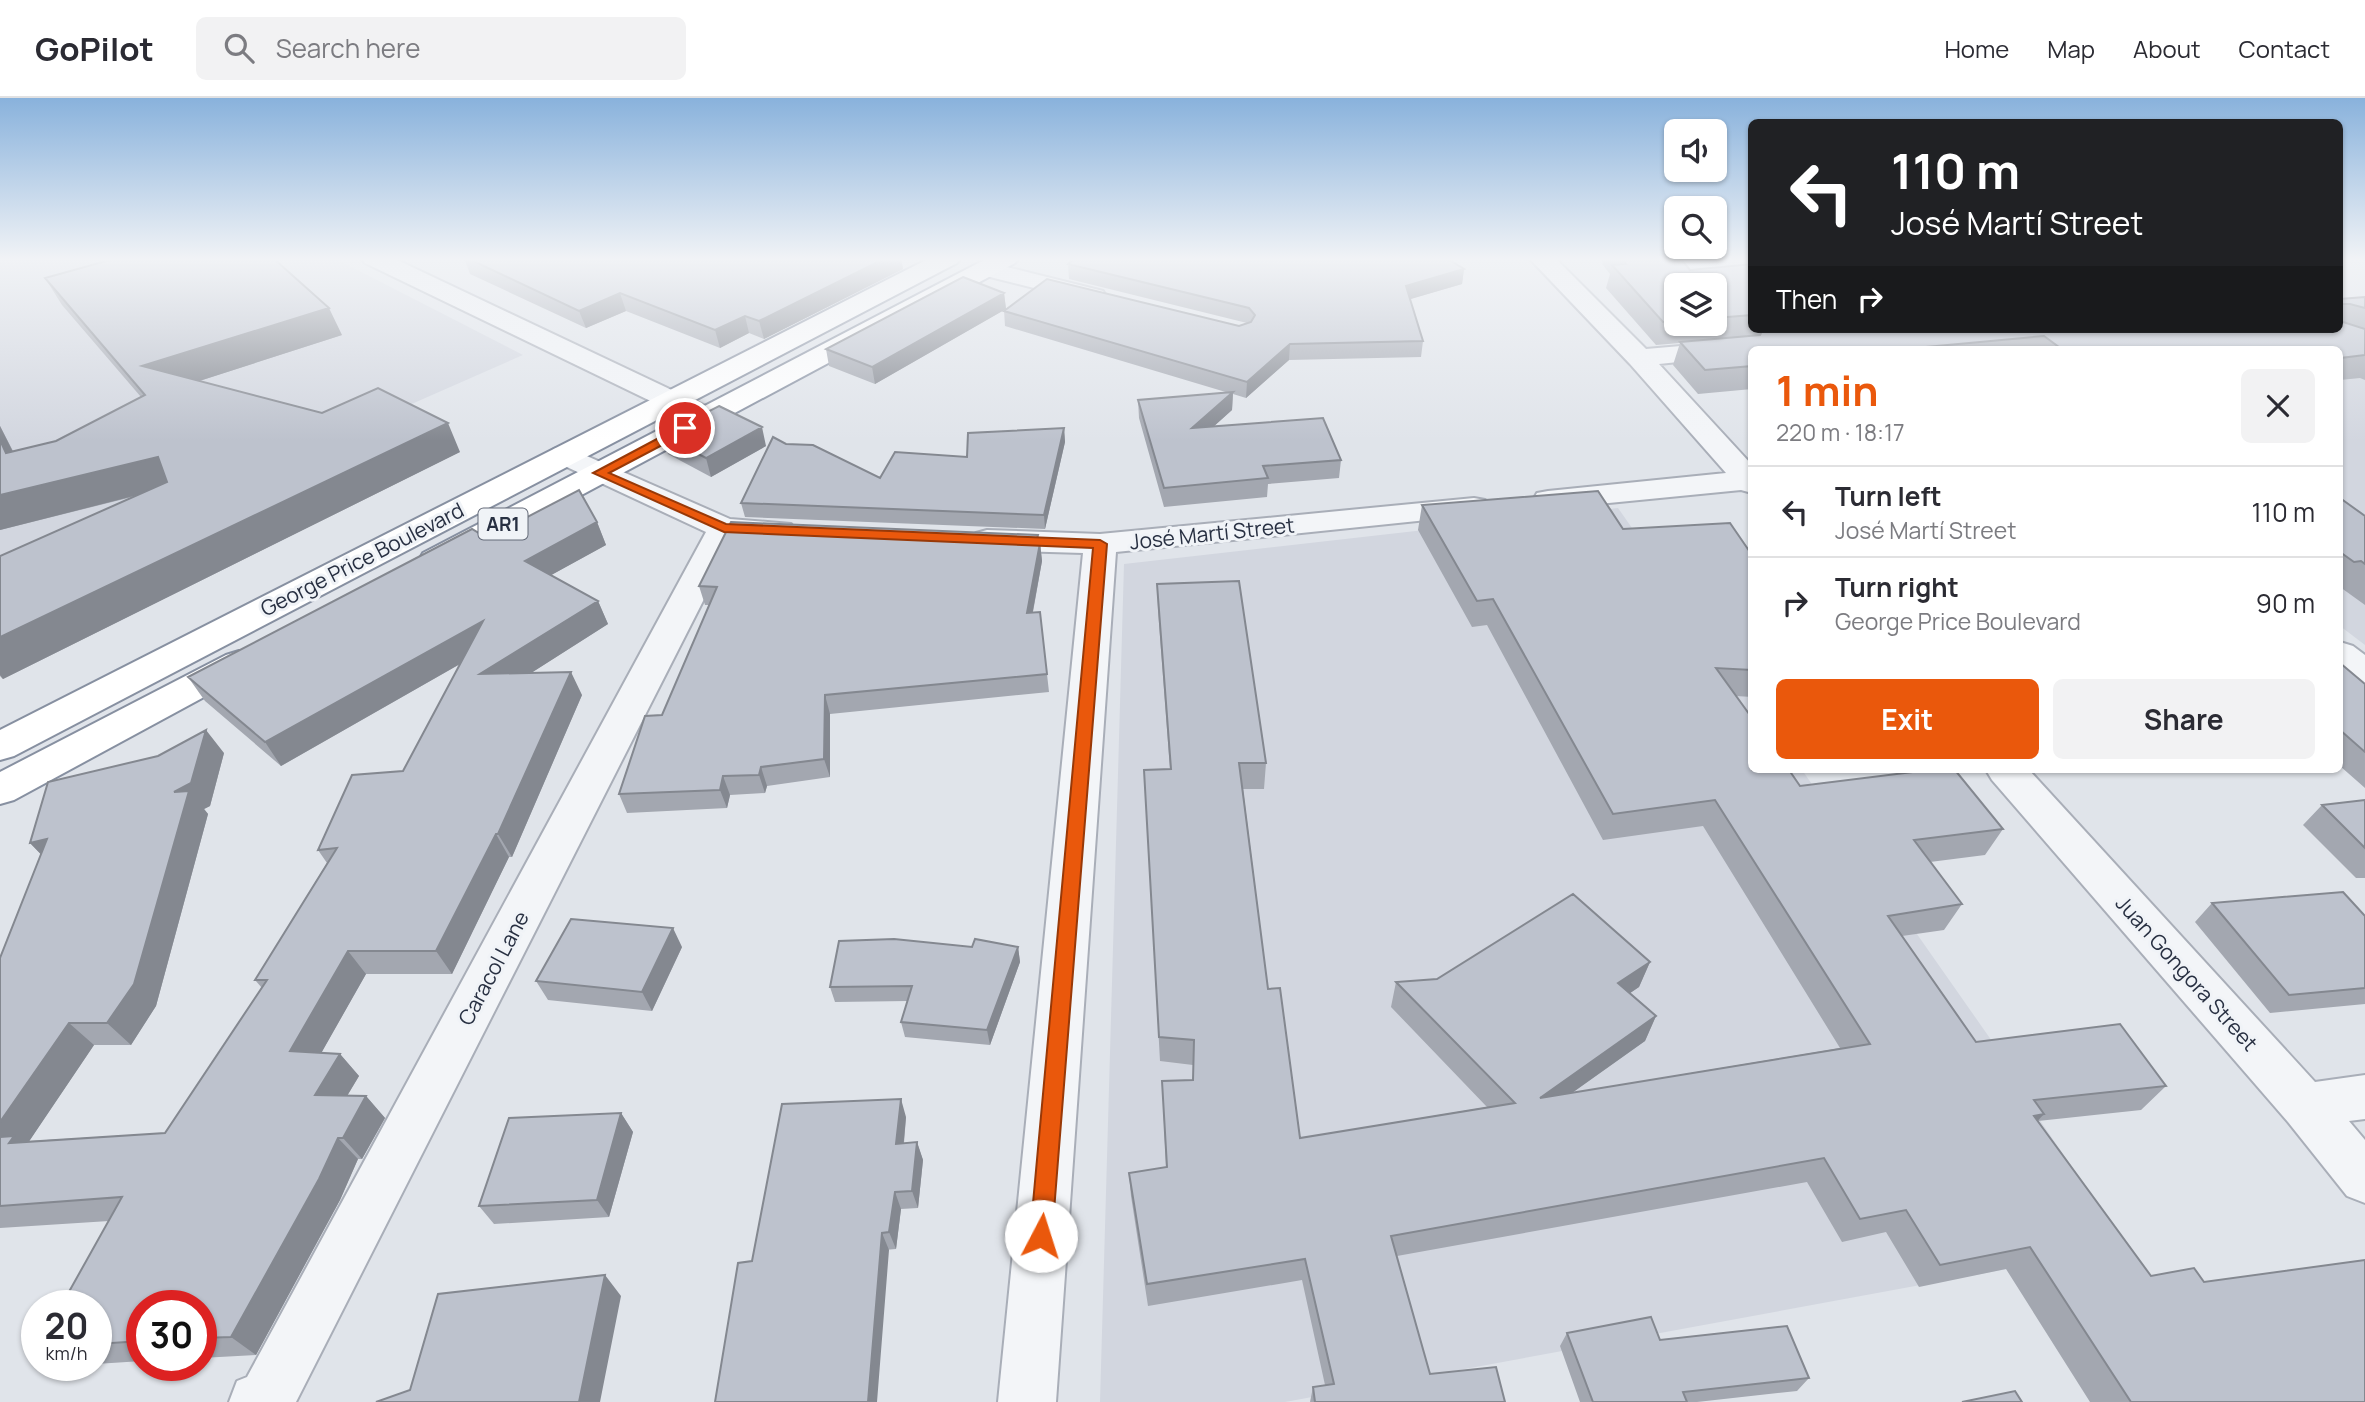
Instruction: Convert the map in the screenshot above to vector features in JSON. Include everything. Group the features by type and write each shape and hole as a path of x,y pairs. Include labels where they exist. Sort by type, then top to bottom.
{"highway":[{"name":"George Price Boulevard","path":"0,746 829,319"},
{"name":"George Price Boulevard","path":"403,576 893,319"},
{"name":"George Price Boulevard","path":"0,790 269,648"}],"street":[{"path":"500,319 706,417"},
{"path":"1601,319 1748,480"},
{"path":"1639,358 1748,348"},
{"path":"564,455 724,528 807,532"},
{"name":"José Martí Street","path":"961,538 1100,544 1748,482"},
{"name":"Caracol Lane","path":"258,1402 267,1399 724,528"},
{"path":"1027,1402 1100,544"},
{"path":"2343,656 2365,674"},
{"name":"Juan Gongora Street","path":"2009,773 2305,1106 2365,1179"},
{"path":"2305,1106 2365,1097"}],"shaded area":[{"path":"0,319 453,319 523,355 0,585"},
{"path":"2220,333 2289,333 2330,346 2040,346"},
{"path":"2343,350 2365,357 2365,645 2343,628"},
{"path":"1618,508 1748,693 1748,773 1804,773 1994,1044 2028,1103 2127,1247 1285,1402 1100,1402 1124,564"}],"building":[{"path":"80,319 294,319 142,366 322,413 378,388 448,423 0,637 0,556 167,482 158,457 0,495 0,440 6,453 56,441 145,395"},
{"path":"686,319 739,319 715,330"},
{"path":"883,319 958,319 872,367 826,349"},
{"path":"1031,319 1210,319 1239,326 1253,319 1416,319 1423,341 1290,344 1247,382"},
{"path":"2343,322 2365,329 2365,355 2343,358 2343,346 2058,346 2044,336 1936,346 1748,346 1748,366 1705,370 1680,342 1760,335 2343,333"},
{"path":"1233,392 1192,428 1323,418 1341,460 1263,466 1268,478 1164,488 1138,400"},
{"path":"719,406 762,427 706,458 662,435"},
{"path":"1064,428 1044,515 741,503 773,437 786,444 813,445 880,478 895,452 967,457 968,433"},
{"path":"579,490 597,522 525,561 598,601 480,674 571,672 498,834 436,951 348,951 290,1051 340,1054 315,1095 366,1096 343,1138 338,1138 319,1179 231,1337 217,1337 217,1290 126,1290 126,1342 112,1343 112,1290 70,1290 122,1197 0,1206 0,1137 14,1136 9,1143 165,1133 267,980 255,980 337,848 318,850 352,775 403,771 483,621 265,742 188,677 472,529 487,538"},
{"path":"1598,491 1623,529 1730,523 1748,549 1748,670 1716,668 1748,712 1748,773 1791,773 1800,786 1905,773 1957,773 2003,829 1914,840 1962,904 1888,916 1976,1042 2120,1024 2166,1086 2034,1100 2044,1114 2034,1116 2151,1276 2194,1268 2204,1282 2365,1260 2365,1402 2131,1402 2030,1247 1940,1265 1906,1210 1860,1219 1824,1158 1391,1236 1430,1374 1496,1367 1505,1402 1315,1402 1313,1387 1334,1384 1305,1259 1147,1284 1129,1173 1167,1167 1162,1081 1193,1080 1194,1040 1159,1037 1144,770 1171,769 1157,584 1239,581 1266,763 1239,763 1268,989 1280,988 1300,1138 1515,1103 1396,982 1437,979 1573,894 1650,962 1618,983 1656,1016 1540,1098 1870,1044 1715,800 1613,814 1493,599 1477,601 1422,505"},
{"path":"2343,500 2365,516 2365,564 2361,561 2354,562 2343,554"},
{"path":"731,522 1038,535 1036,542 1040,543 1027,613 1040,612 1047,674 825,695 824,759 761,767 759,775 723,776 720,790 619,794 645,716 662,715 717,587 699,586"},
{"path":"2343,666 2365,684 2365,752 2343,733"},
{"path":"206,730 191,783 174,792 189,791 134,984 107,1023 69,1023 0,1122 0,958 47,839 30,843 48,782 158,756"},
{"path":"2365,800 2365,848 2322,805"},
{"path":"2343,892 2365,916 2365,988 2289,995 2212,903"},
{"path":"571,919 673,928 642,992 536,981"},
{"path":"894,939 972,947 975,939 1018,947 987,1030 901,1022 912,986 830,987 839,941"},
{"path":"901,1099 896,1144 917,1142 912,1191 895,1192 889,1232 882,1233 868,1402 715,1402 738,1263 752,1261 782,1104"},
{"path":"621,1113 597,1200 479,1206 509,1118"},
{"path":"605,1275 579,1402 376,1402 410,1390 438,1294"},
{"path":"1651,1317 1660,1340 1787,1326 1809,1378 1683,1392 1687,1402 1593,1402 1567,1333"},
{"path":"2015,1391 2022,1402 1962,1402"}],"route":[{"path":"685,428 599,473 724,528 1100,544 1041,1236"}]}
